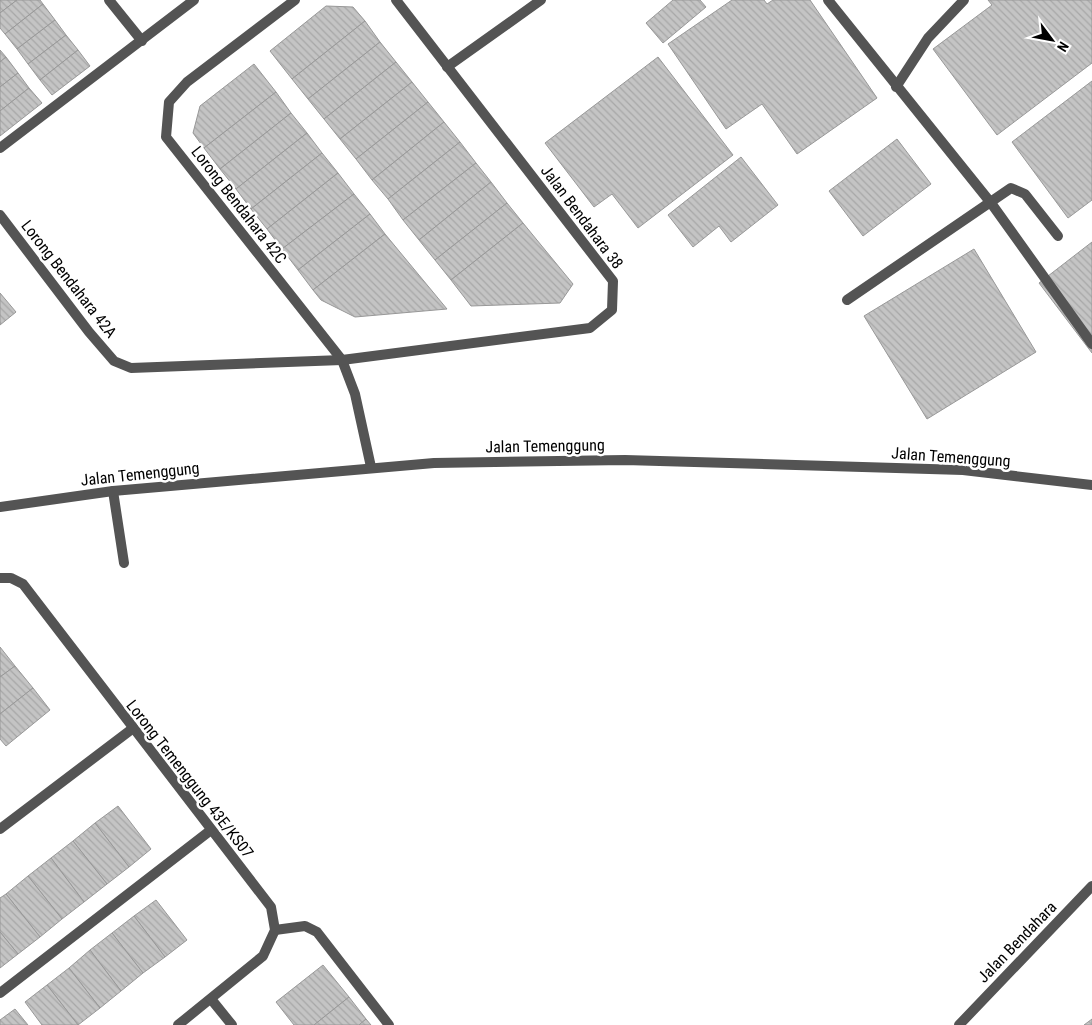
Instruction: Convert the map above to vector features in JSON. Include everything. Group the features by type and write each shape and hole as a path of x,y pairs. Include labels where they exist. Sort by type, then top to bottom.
{"street":[{"path":"109,0 142,41"},
{"path":"0,148 194,0"},
{"name":"Lorong Bendahara 42C","path":"295,0 187,82 169,102 166,137 342,360 355,394 371,467"},
{"name":"Jalan Bendahara 38","path":"114,362 131,368 342,360 590,328 612,310 613,280 396,0"},
{"path":"447,67 541,0"},
{"path":"828,0 991,203 1092,344"},
{"path":"896,87 928,38 964,0"},
{"path":"847,300 1011,188 1025,194 1058,236"},
{"name":"Lorong Bendahara 42A","path":"0,215 114,362"},
{"name":"Jalan Temenggung","path":"0,507 113,491 434,463 625,460 963,470 1092,485"},
{"path":"113,491 124,562"},
{"name":"Lorong Temenggung 43E/KS07","path":"0,578 11,578 23,584 132,729 271,907 275,930"},
{"path":"0,829 132,729"},
{"path":"0,993 211,830"},
{"name":"Jalan Bendahara","path":"963,1023 1092,886"},
{"path":"178,1025 262,956 275,930 305,926 317,932 389,1025"},
{"path":"211,999 232,1025"}],"building":[{"path":"0,0 17,0 0,13"},
{"path":"17,0 40,0 43,4 5,34 0,28 0,13"},
{"path":"673,0 700,0 706,7 663,43 646,23"},
{"path":"732,0 764,0 767,4 773,0 810,0 877,98 797,154 762,104 726,129 668,44"},
{"path":"988,0 1092,0 1092,63 997,135 933,49 992,5"},
{"path":"43,4 55,20 17,49 5,34"},
{"path":"326,6 353,7 365,21 292,79 270,51"},
{"path":"55,20 66,35 28,64 17,49"},
{"path":"365,21 380,42 308,99 292,79"},
{"path":"66,35 78,50 40,80 28,64"},
{"path":"380,42 396,62 324,119 308,99"},
{"path":"0,50 6,57 0,62"},
{"path":"78,50 90,66 52,95 40,80"},
{"path":"6,57 18,73 0,87 0,62"},
{"path":"658,57 733,155 638,228 612,194 594,207 545,143"},
{"path":"396,62 412,82 340,139 324,119"},
{"path":"254,64 276,92 204,148 193,133 200,106"},
{"path":"18,73 29,88 0,111 0,87"},
{"path":"1092,81 1092,200 1068,218 1012,142"},
{"path":"412,82 428,102 356,159 340,139"},
{"path":"29,88 42,103 0,136 0,111"},
{"path":"276,92 291,113 220,169 204,148"},
{"path":"428,102 444,122 372,180 356,159"},
{"path":"291,113 307,133 236,189 220,169"},
{"path":"444,122 460,142 388,199 372,180"},
{"path":"307,133 322,153 251,209 236,189"},
{"path":"897,139 931,184 863,236 829,191"},
{"path":"460,142 476,163 403,220 388,199"},
{"path":"322,153 338,173 267,229 251,209"},
{"path":"741,157 778,205 731,242 719,226 693,247 668,215"},
{"path":"476,163 491,182 419,240 403,220"},
{"path":"338,173 354,194 282,249 267,229"},
{"path":"491,182 507,203 435,260 419,240"},
{"path":"354,194 370,214 298,270 282,249"},
{"path":"507,203 523,223 451,280 435,260"},
{"path":"370,214 385,234 313,290 298,270"},
{"path":"523,223 573,284 560,303 471,306 451,280"},
{"path":"385,234 447,309 355,317 321,300 313,290"},
{"path":"1092,242 1092,353 1039,283"},
{"path":"974,249 1036,352 927,419 864,316"},
{"path":"0,293 16,312 0,325"},
{"path":"0,647 15,666 0,677"},
{"path":"15,666 33,688 0,714 0,677"},
{"path":"33,688 50,710 6,746 0,739 0,714"},
{"path":"118,806 151,849 129,867 95,823"},
{"path":"95,823 129,867 107,884 73,841"},
{"path":"73,841 107,884 84,902 51,858"},
{"path":"51,858 84,902 62,919 28,876"},
{"path":"28,876 62,919 40,937 6,894"},
{"path":"6,894 40,937 18,954 0,932 0,898"},
{"path":"156,900 187,940 165,957 134,916"},
{"path":"134,916 165,957 143,973 112,933"},
{"path":"0,932 18,954 0,968"},
{"path":"112,933 143,973 121,991 90,950"},
{"path":"90,950 121,991 100,1008 69,968"},
{"path":"323,965 349,997 314,1025 294,1025 276,1002"},
{"path":"69,968 100,1008 78,1025 47,985"},
{"path":"47,985 78,1025 42,1025 25,1002"},
{"path":"349,997 366,1019 359,1025 314,1025"},
{"path":"15,1009 28,1025 0,1025 0,1020"},
{"path":"366,1019 371,1025 359,1025"},
{"path":"1092,1019 1092,1025 1084,1025"}]}
